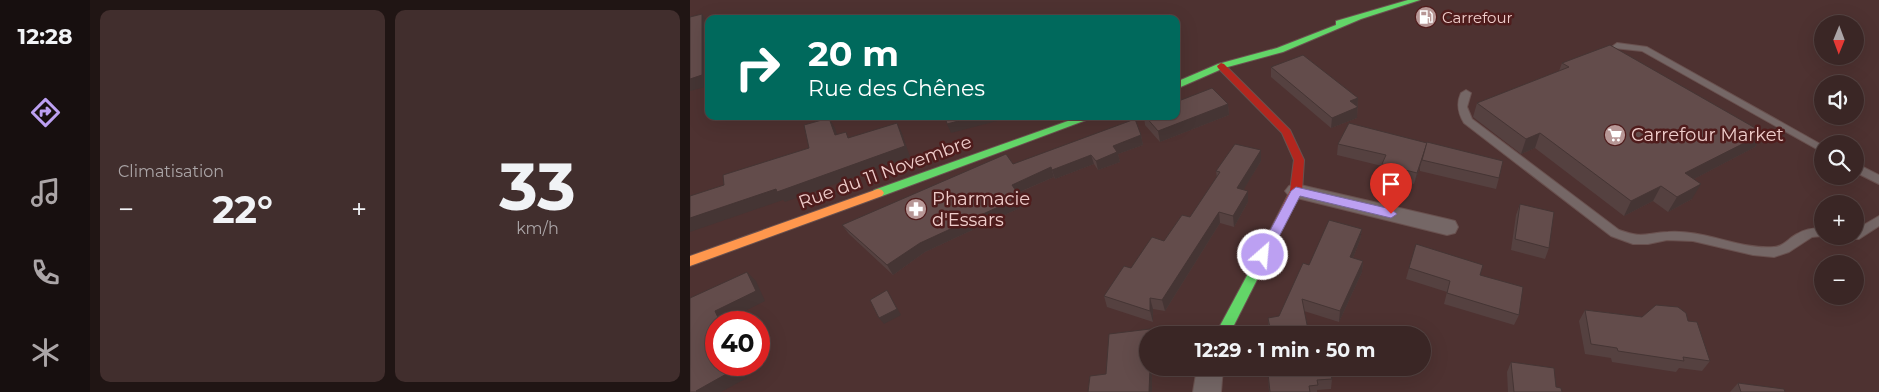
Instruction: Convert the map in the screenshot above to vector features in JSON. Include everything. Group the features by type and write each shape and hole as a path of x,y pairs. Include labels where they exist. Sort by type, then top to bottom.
{"main road":[{"path":"1180,85 1240,59 1280,50 1326,34 1357,19 1416,0"},
{"path":"1221,66 1286,132 1299,160 1296,191 1227,326"},
{"path":"1180,76 1209,71"},
{"name":"Rue du 11 Novembre","path":"690,250 1055,120"},
{"name":"Rue du 11 Novembre","path":"690,261 1081,120"}],"street":[{"path":"1296,191 1447,227"},
{"path":"1207,392 1209,376"}],"lane":[{"path":"1617,46 1644,49 1814,145"},
{"path":"1466,93 1462,102 1463,111 1468,121 1615,233 1633,240 1648,240 1667,236 1693,237 1753,250 1774,252 1785,249 1800,237 1814,233"},
{"path":"1864,172 1879,180"},
{"path":"1864,230 1879,220"}],"building":[{"path":"702,14 702,75 690,79 690,17"},
{"name":"Carrefour Market","path":"1610,45 1764,133 1685,173 1701,184 1677,197 1661,186 1631,201 1540,133 1526,139 1477,103 1569,67 1562,63"},
{"path":"1303,55 1358,98 1350,101 1358,107 1332,118 1271,67"},
{"path":"1212,88 1228,104 1158,131 1148,120 1180,120 1180,100"},
{"path":"830,120 835,135 846,132 848,138 897,123 905,146 777,192 776,189 690,218 690,196 724,185 723,175 809,148 804,125"},
{"path":"946,120 962,120 947,124"},
{"path":"1132,120 1135,120 1141,135 1113,146 1117,152 1096,161 1091,155 1052,170 1051,167 1012,185 1020,197 920,243 887,265 842,225 1006,154 1013,164"},
{"path":"1349,123 1427,143 1417,173 1382,164 1386,155 1338,144"},
{"path":"1427,142 1503,161 1499,178 1422,160"},
{"path":"1235,144 1261,150 1237,188 1248,191 1233,216 1219,212 1162,300 1150,298 1150,311 1104,296 1124,266 1131,268 1152,237 1164,241 1182,215 1190,217 1220,172 1216,171"},
{"path":"1520,204 1554,212 1549,248 1515,239"},
{"path":"1329,220 1362,229 1350,257 1363,261 1340,311 1302,299 1307,326 1270,326 1268,318 1279,316 1303,263 1309,265"},
{"path":"1416,244 1483,265 1480,275 1523,287 1519,315 1447,293 1450,281 1409,268"},
{"path":"747,272 756,291 715,311 705,311 705,376 723,376 697,392 690,392 690,298"},
{"path":"887,290 897,309 879,318 870,300"},
{"path":"1656,305 1678,307 1686,313 1688,321 1697,322 1710,361 1683,357 1684,361 1618,351 1617,348 1591,344 1585,310 1642,317"},
{"path":"1139,330 1139,376 1150,376 1149,392 1088,392 1090,376 1106,374 1109,334"},
{"path":"1511,362 1554,368 1556,387 1561,388 1562,392 1514,392"},
{"path":"1268,376 1331,376 1332,379 1317,380 1318,385 1309,386 1310,392 1270,392"},
{"path":"1738,383 1784,389 1785,392 1741,392"}],"traffic: fast":[{"path":"1339,23 1416,0"},
{"path":"1180,84 1221,66 1280,50 1357,19"},
{"path":"878,193 1081,120"},
{"path":"1227,326 1261,260"}],"traffic: slow":[{"path":"690,261 878,193"}],"traffic: jam":[{"path":"1221,66 1286,132 1299,160 1296,191 1261,260"}],"place":[{"name":"Carrefour","path":"1426,17"},
{"name":"Carrefour Market","path":"1615,135"},
{"name":"Pharmacie d'Essars","path":"916,209"}],"route":[{"path":"1263,255 1296,191 1391,214"}]}
